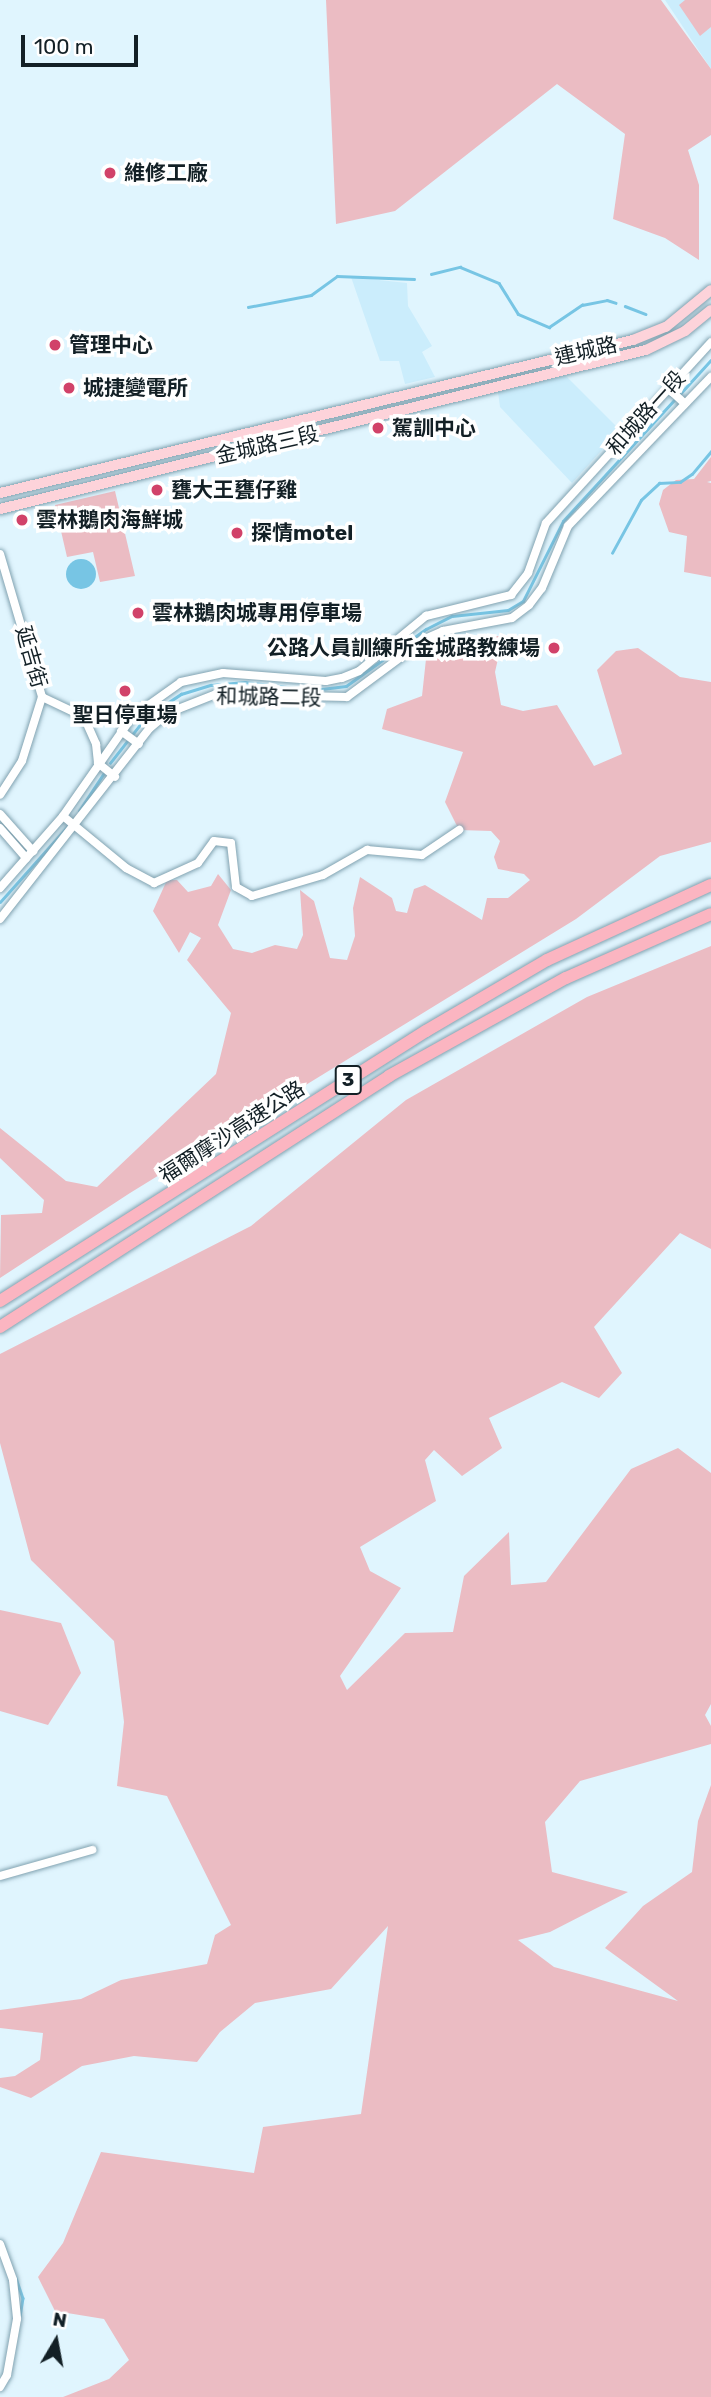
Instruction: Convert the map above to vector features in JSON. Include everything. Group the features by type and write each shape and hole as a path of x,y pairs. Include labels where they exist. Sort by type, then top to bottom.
{"highway":[{"name":"福爾摩沙高速公路","path":"0,1301 536,966 711,885"},
{"name":"福爾摩沙高速公路","path":"0,1327 389,1076 566,978 711,914"}],"main road":[{"name":"連城路","path":"448,385 650,335 686,313 711,290"},
{"name":"連城路","path":"452,399 646,350 685,331 711,310"},
{"name":"金城路三段","path":"0,494 448,385"},
{"name":"金城路三段","path":"0,509 452,399"}],"street":[{"name":"和城路一段","path":"553,517 711,342"},
{"name":"和城路一段","path":"594,499 711,377"},
{"path":"668,388 685,404"},
{"name":"和城路二段","path":"0,919 76,827 139,744 168,713 216,694 347,697 443,631 512,618 542,588 564,533 594,499"},
{"path":"522,610 511,595 528,573 541,533 553,517 564,533"},
{"name":"延吉街","path":"0,554 42,697 22,761 0,795"},
{"name":"和城路二段","path":"0,888 63,816 121,731 154,699 181,682 223,673 326,681 342,678 359,671 426,616 511,595"},
{"path":"42,697 84,717 96,744 98,763 115,777"},
{"path":"121,731 139,744"},
{"path":"0,814 33,851"},
{"path":"63,816 126,868 154,883 198,863 214,841 231,843 236,887 252,896 323,875 367,850 422,855 459,830"},
{"path":"0,828 26,858"},
{"path":"0,1876 92,1850"},
{"path":"0,2244 13,2280 17,2319 7,2375 0,2387"}],"shaded area":[{"path":"326,0 661,0 711,69 711,135 688,150 699,185 699,260 665,238 613,219 625,134 557,84 395,211 336,224"},
{"path":"665,0 711,0 711,69"},
{"path":"685,0 711,0 711,27 700,36 679,5"},
{"path":"351,277 407,283 408,306 432,346 422,352 435,377 405,384 399,361 380,361"},
{"path":"566,376 620,430 572,483 500,407 498,392"},
{"path":"711,457 711,481 707,482 711,483 711,577 684,572 687,536 669,532 659,504 663,490 676,480 694,479"},
{"path":"115,491 135,576 100,582 93,552 67,557 55,505"},
{"path":"503,637 495,672 501,705 523,711 557,705 594,766 622,754 597,670 616,651 638,648 680,677 711,682 711,842 660,856 576,919 130,1193 0,1278 1,1215 42,1213 44,1200 0,1158 0,1128 66,1181 97,1187 216,1074 231,1013 187,960 201,938 190,932 179,953 153,911 167,880 177,880 188,892 211,886 218,874 231,890 218,925 233,949 252,953 275,945 297,949 303,935 300,890 314,901 330,958 347,960 355,936 353,908 360,877 392,898 396,911 407,913 414,889 425,885 482,920 487,898 508,898 530,880 524,874 498,869 494,857 500,841 491,831 459,830 445,802 463,752 382,729 387,709 422,696 426,659 444,639"},
{"path":"711,946 711,1249 680,1233 594,1327 622,1373 599,1398 562,1382 489,1418 502,1448 462,1476 434,1450 425,1460 436,1501 360,1547 370,1571 401,1588 340,1676 347,1690 405,1633 453,1632 464,1576 509,1532 511,1585 546,1582 631,1469 678,1448 711,1473 711,1704 705,1715 711,1726 711,1744 580,1781 545,1822 552,1872 628,1892 550,1932 518,1940 554,1967 678,2001 605,1948 643,1906 692,1872 698,1821 711,1785 711,2397 63,2397 109,2379 129,2360 104,2319 55,2311 38,2277 63,2243 101,2152 254,2173 263,2127 361,2114 388,1926 331,1989 255,2003 220,2032 197,2062 134,2056 82,2066 31,2098 0,2087 0,2078 15,2076 40,2060 43,2033 0,2028 0,2010 81,1999 121,1980 207,1964 215,1935 231,1925 167,1796 117,1786 124,1722 114,1641 31,1560 0,1443 0,1354 251,1226 406,1100 587,997"},
{"path":"0,1610 61,1623 81,1673 48,1725 0,1711"}],"water":[{"path":"81,559 87,560 95,568 95,580 87,588 81,589 75,588 67,580 66,574 67,568 75,560"}],"waterway":[{"path":"431,274 460,267 499,283 518,314 549,327 582,305 607,300 616,303"},
{"path":"248,307 311,295 337,276 414,279"},
{"path":"625,306 646,314"},
{"path":"679,395 711,360"},
{"path":"110,763 146,717 181,694 211,685 245,682 313,690 346,686 426,629 452,616 508,610 523,601 563,521 675,399"},
{"path":"612,553 641,500 659,483 680,482 692,474 711,451"},
{"path":"79,811 104,773"},
{"path":"0,902 67,827"},
{"path":"16,2278 23,2298 20,2316"}],"place":[{"name":"維修工廠","path":"110,173"},
{"name":"管理中心","path":"55,345"},
{"name":"城捷變電所","path":"69,388"},
{"name":"駕訓中心","path":"378,428"},
{"name":"甕大王甕仔雞","path":"157,490"},
{"name":"雲林鵝肉海鮮城","path":"22,520"},
{"name":"探情motel","path":"237,533"},
{"name":"雲林鵝肉城專用停車場","path":"138,613"},
{"name":"公路人員訓練所金城路教練場","path":"554,648"},
{"name":"聖日停車場","path":"125,691"}]}
